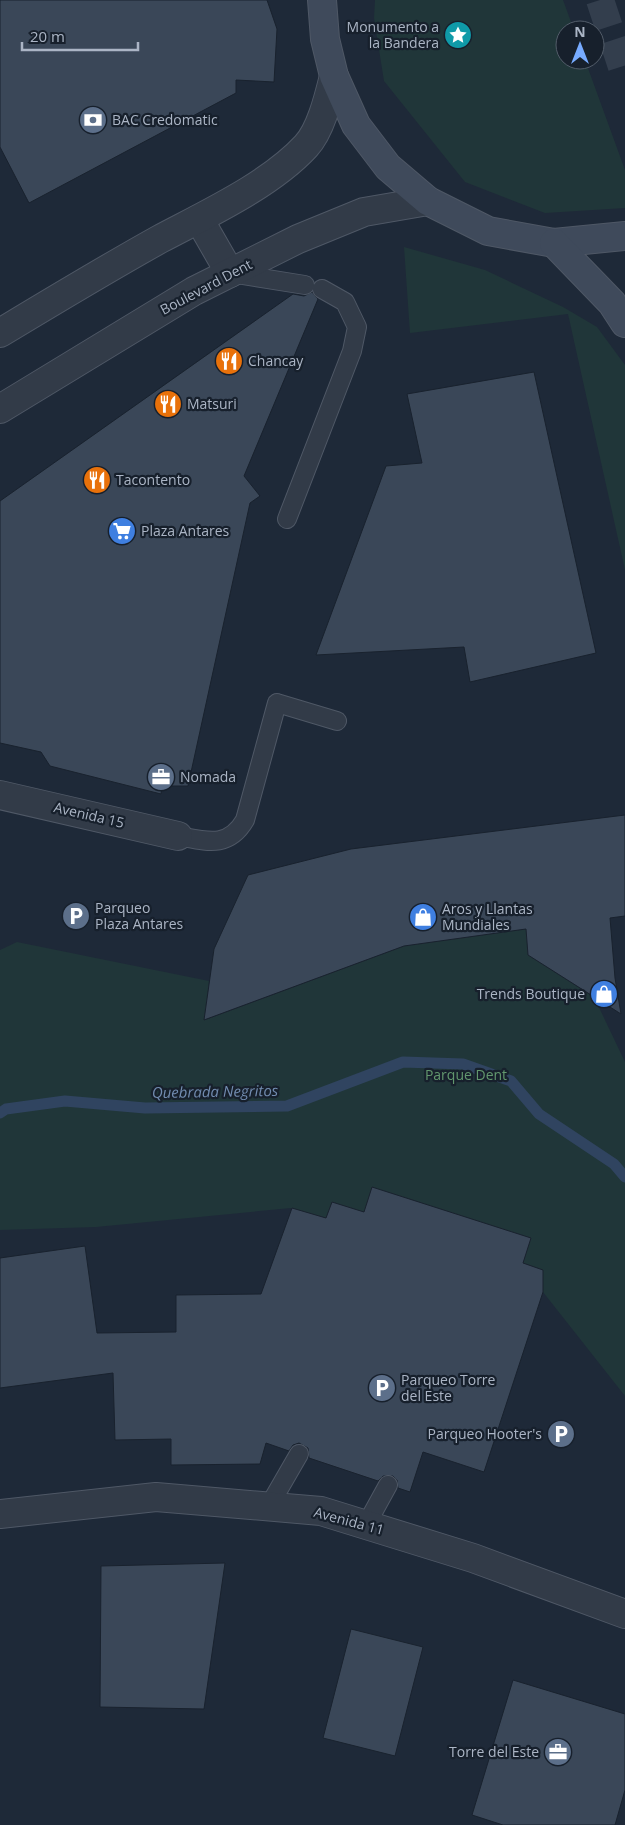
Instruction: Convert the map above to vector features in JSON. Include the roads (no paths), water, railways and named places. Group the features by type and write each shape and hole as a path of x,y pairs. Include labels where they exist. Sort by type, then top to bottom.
{"main road":[{"path":"321,1 325,39 334,76 356,125 388,167 428,201 488,231 554,243 625,236"},
{"path":"554,243 612,303 625,323"}],"street":[{"path":"0,333 73,288 199,219 274,174 307,144 325,110 334,76"},
{"name":"Boulevard Dent","path":"0,409 194,292 298,239 364,212 428,201"},
{"path":"199,219 230,274"},
{"name":"Avenida 15","path":"0,795 178,836"},
{"name":"Avenida 11","path":"0,1514 156,1497 321,1511 473,1558 625,1614"}],"lane":[{"path":"230,274 314,287 345,302 357,327 352,351 287,519"},
{"path":"178,836 207,841 220,841 230,837 239,830 245,820 277,704 337,722"},
{"path":"269,1506 299,1454"},
{"path":"366,1525 388,1484"}],"waterway":[{"name":"Quebrada Negritos","path":"0,1113 6,1109 65,1101 145,1108 287,1106 403,1062 463,1064 511,1081 539,1114 614,1164 625,1177"}],"tunnel":[{"path":"600,0 625,76"}],"place":[{"name":"Monumento a la Bandera","path":"458,35"},
{"name":"BAC Credomatic","path":"93,120"},
{"name":"Chancay","path":"229,361"},
{"name":"Matsuri","path":"168,404"},
{"name":"Tacontento","path":"97,480"},
{"name":"Plaza Antares","path":"122,531"},
{"name":"Nomada","path":"161,777"},
{"name":"Parqueo Plaza Antares","path":"76,916"},
{"name":"Aros y Llantas Mundiales","path":"423,917"},
{"name":"Trends Boutique","path":"604,994"},
{"name":"Parqueo Torre del Este","path":"382,1388"},
{"name":"Parqueo Hooter's","path":"561,1434"},
{"name":"Torre del Este","path":"558,1752"}],"park label":[{"name":"Parque Dent","path":"466,1075"}]}
